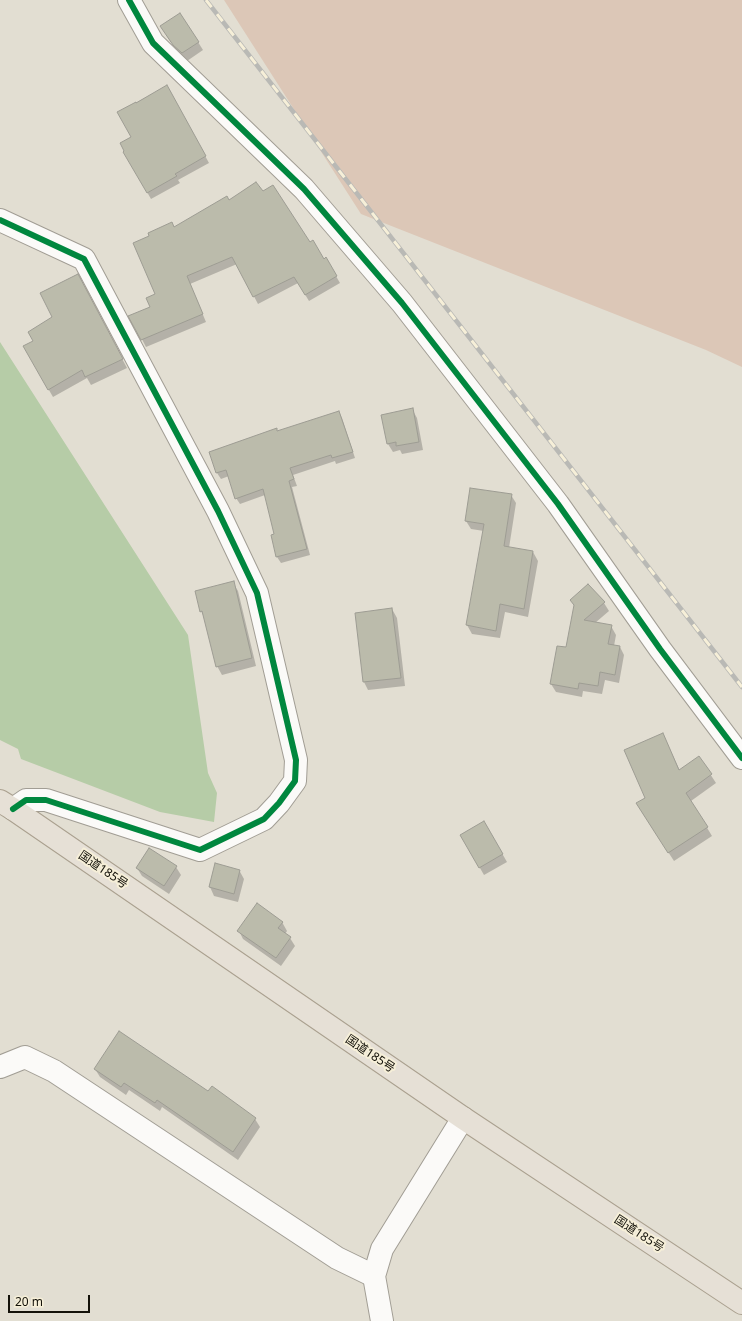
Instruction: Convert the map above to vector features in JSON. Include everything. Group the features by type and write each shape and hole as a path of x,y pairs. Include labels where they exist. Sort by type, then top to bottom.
{"highway":[{"name":"国道185号","path":"7,805 463,1118 742,1302"}],"street":[{"path":"129,0 153,43 304,189 402,303 558,504 660,649 742,758"},
{"path":"0,220 84,259 218,511 257,593 296,760 295,781 279,803 264,818 200,850 46,800 26,800 7,805"},
{"path":"0,1067 25,1057 54,1071 337,1258 374,1276"},
{"path":"382,1321 374,1276 382,1249 463,1118"}],"shaded area":[{"path":"224,0 742,0 742,367 706,350 361,214"},
{"path":"0,342 188,635 208,773 217,793 214,822 160,812 21,759 18,749 0,740"}],"building":[{"path":"180,13 199,42 182,53 173,45 160,26"},
{"path":"167,85 206,156 175,174 177,176 147,193 123,152 124,151 120,143 131,137 117,112"},
{"path":"256,182 263,191 273,185 310,242 313,240 324,259 326,257 337,276 305,295 294,277 253,297 232,257 187,276 203,314 141,340 128,316 150,307 146,298 155,294 133,243 149,236 148,233 172,222 174,227 227,196 229,200"},
{"path":"78,274 123,359 85,377 82,370 48,390 23,346 33,341 28,332 52,317 40,293"},
{"path":"413,408 419,442 396,446 396,442 387,444 381,415"},
{"path":"339,411 353,452 332,458 331,455 290,468 294,479 289,481 307,549 276,557 271,535 274,534 263,489 235,499 226,470 216,473 209,452 277,428 277,431"},
{"path":"470,488 512,494 504,546 533,551 524,609 500,604 496,631 466,625 484,524 465,521"},
{"path":"234,581 252,658 216,667 202,611 200,612 195,591"},
{"path":"588,584 605,602 584,620 612,625 608,644 620,646 615,675 600,672 598,686 579,683 578,689 550,684 557,646 566,647 574,605 570,600"},
{"path":"392,608 401,678 363,682 355,613"},
{"path":"663,733 679,770 699,756 712,774 686,793 708,827 668,853 636,803 645,798 624,750"},
{"path":"484,821 503,854 479,868 460,835"},
{"path":"149,848 177,866 164,886 136,868"},
{"path":"215,863 240,870 234,894 209,887"},
{"path":"257,903 283,922 278,928 291,937 276,958 237,931"},
{"path":"119,1031 208,1091 212,1086 256,1118 233,1152 157,1100 155,1103 124,1083 121,1087 94,1069"}],"railway":[{"path":"206,0 742,687"}],"cycle path":[{"path":"129,0 153,43 304,189 402,303 558,504 660,649 742,758"},
{"path":"0,220 84,259 218,511 257,593 296,760 295,781 279,803 264,819 200,850 46,800 26,800 13,809"}]}
